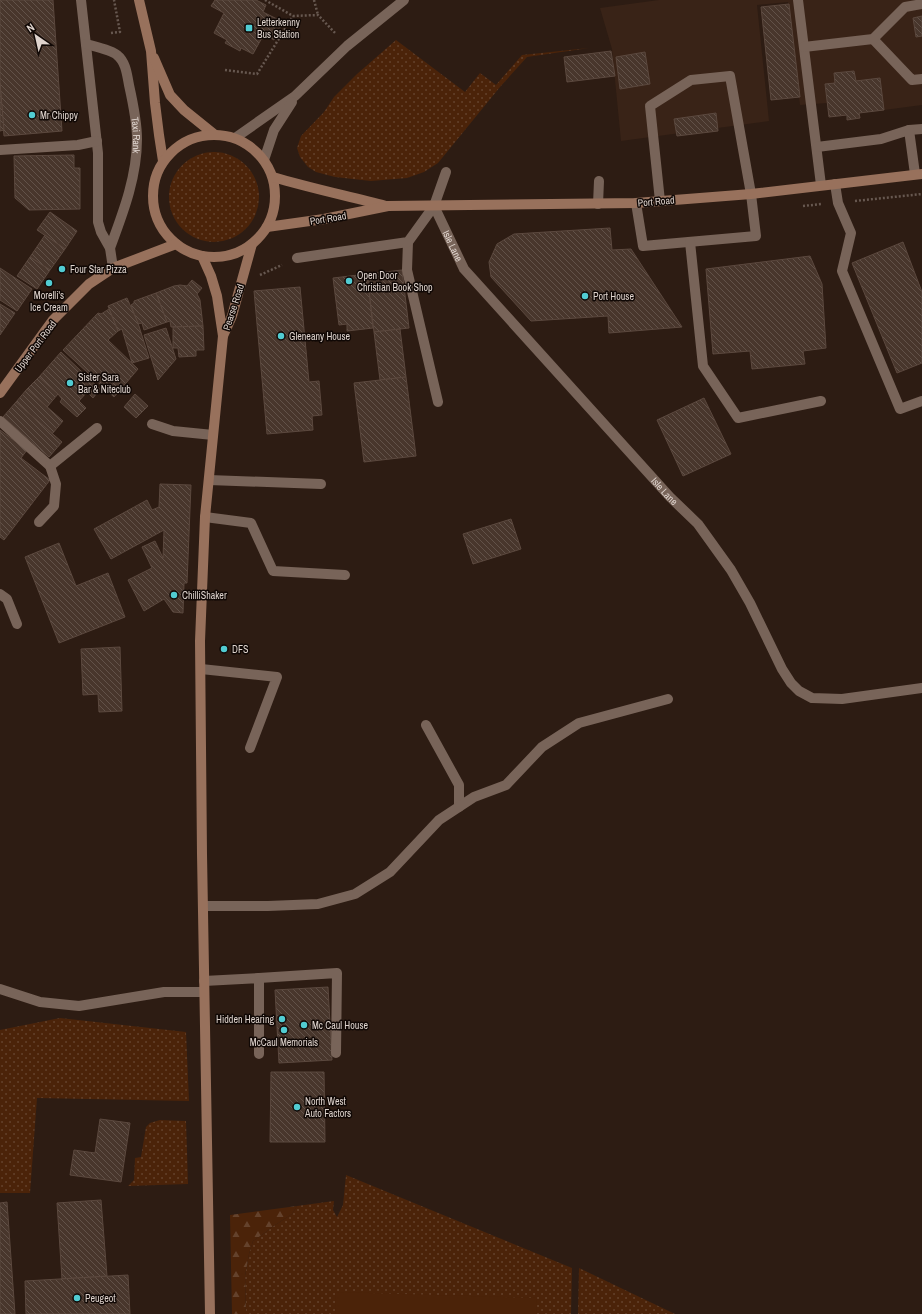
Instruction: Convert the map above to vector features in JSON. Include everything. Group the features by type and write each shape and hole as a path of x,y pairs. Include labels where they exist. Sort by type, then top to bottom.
{"main road":[{"path":"139,0 151,51 157,122 164,161"},
{"path":"151,51 170,95 184,110 215,134"},
{"path":"215,134 235,138 257,151 264,160 273,177 276,201 273,215 261,236 242,251 230,255 215,257 202,256 188,252 176,244 164,231 158,220 154,208 153,193 156,176 164,161 172,152 181,144 197,137 215,134"},
{"name":"Port Road","path":"267,227 324,219 388,206 636,203 751,194 919,174"},
{"name":"Port Road","path":"273,177 388,206"},
{"name":"Upper Port Road","path":"0,393 53,320 89,284 113,268 176,244"},
{"name":"Pearse Road","path":"223,336 232,316 252,244"},
{"name":"Pearse Road","path":"202,256 211,276 217,296 223,336"},
{"path":"210,1314 204,992 200,641 206,517 223,336"}],"lane":[{"path":"81,0 97,141 98,222 110,248 113,268"},
{"path":"235,138 295,96 347,46 404,0"},
{"path":"798,0 821,185"},
{"path":"804,47 873,39 905,7 922,4"},
{"path":"873,39 912,80 922,79"},
{"name":"Taxi Rank","path":"86,44 117,54 123,62 134,106 137,140 135,161 126,204 110,248"},
{"path":"636,203 643,246 756,236 751,194 730,76 691,80 650,106 660,201"},
{"path":"264,160 274,130 295,96"},
{"path":"817,147 881,139 909,130 922,129"},
{"path":"909,130 919,174"},
{"path":"0,150 78,145 97,141"},
{"path":"438,402 407,270 408,242 434,206 446,172"},
{"path":"598,204 599,181"},
{"path":"835,184 838,203 851,233 842,271 900,409 922,401"},
{"name":"Isle Lane","path":"434,206 464,269 670,497 698,524 731,570 750,603 782,669 791,683 799,691 812,698 842,699 922,688"},
{"path":"297,258 408,242"},
{"path":"690,242 703,366 738,418 821,401"},
{"path":"0,421 50,466 56,484 54,506 39,522"},
{"path":"152,424 173,431 213,435"},
{"path":"50,466 97,428"},
{"path":"209,480 320,484"},
{"path":"206,517 251,523 273,571 345,575"},
{"path":"0,594 6,600 17,624"},
{"path":"201,669 277,677 250,748"},
{"path":"203,906 318,904 355,894 390,872 439,820 474,797 506,785 542,748 579,723 668,699"},
{"path":"426,725 459,785 459,807"},
{"path":"204,981 337,973 336,1053"},
{"path":"259,978 259,1054"},
{"path":"0,989 40,1002 80,1006 164,992 204,992"}],"path":[{"path":"109,33 120,32 114,0"},
{"path":"265,0 293,16 318,14"},
{"path":"314,0 318,14 347,46"},
{"path":"225,70 257,74 293,16"},
{"path":"241,284 297,258"}],"shaded area":[{"path":"659,0 922,0 922,105 884,110 856,81 854,71 834,73 835,83 825,85 827,103 800,105 788,2 757,5 769,121 621,141 612,49 600,8"}],"green space":[{"path":"396,40 465,92 480,73 496,85 522,55 589,48 527,57 500,87 438,163 424,172 407,178 371,181 335,177 316,172 308,167 300,157 297,148 301,136 324,112 334,97 357,74"},
{"path":"214,152 231,155 246,165 256,180 259,197 256,214 246,229 231,239 214,242 197,239 182,229 172,214 169,197 172,180 182,165 197,155"},
{"path":"60,1018 186,1032 189,1101 37,1098 30,1193 0,1193 0,1030"},
{"path":"160,1120 186,1121 188,1184 128,1186 134,1180 135,1158 141,1157 146,1127 150,1123"},
{"path":"346,1175 572,1268 571,1314 246,1314 245,1276 253,1241 292,1214 297,1206 334,1201 333,1210 337,1217 343,1205"},
{"path":"297,1206 292,1214 253,1241 245,1276 246,1314 232,1314 230,1215"},
{"path":"579,1268 675,1314 578,1314"},
{"path":"336,1292 537,1298 536,1314 335,1314"}],"building":[{"path":"0,0 53,0 62,131 4,136 0,83"},
{"name":"Letterkenny Bus Station","path":"215,0 256,0 266,5 263,12 283,22 274,40 264,34 253,54 241,48 240,51 225,43 227,40 214,33 224,13 211,6"},
{"path":"789,4 800,97 771,100 761,7"},
{"path":"922,16 922,36 916,37 913,18"},
{"path":"611,51 615,76 567,82 564,57"},
{"path":"645,52 650,84 620,89 616,57"},
{"path":"854,71 856,81 880,78 884,110 859,113 860,118 847,120 847,115 829,117 825,84 835,83 834,73"},
{"path":"0,83 4,130 0,131"},
{"path":"716,113 718,131 677,136 674,119"},
{"path":"74,155 74,168 80,168 80,209 29,210 15,198 14,156"},
{"path":"50,212 77,231 65,249 37,230"},
{"name":"Port House","path":"610,228 612,250 631,249 682,327 609,333 608,316 531,321 491,277 489,262 497,244 514,234"},
{"path":"45,235 65,249 50,270 30,257"},
{"path":"903,242 922,292 922,363 897,373 852,263"},
{"path":"810,256 822,284 826,348 803,351 805,364 752,369 750,351 713,354 706,269"},
{"path":"30,257 50,270 37,289 17,276"},
{"path":"0,268 32,289 17,311 0,300"},
{"path":"402,270 409,328 374,332 367,274"},
{"path":"367,274 373,328 347,331 347,324 339,325 333,278"},
{"path":"192,280 202,288 197,294 200,300 203,326 171,327 170,321 167,322 156,293 174,286 187,286"},
{"name":"Gleneany House","path":"300,287 309,382 319,381 322,415 312,416 313,430 267,434 254,291"},
{"path":"156,293 167,322 144,330 142,323 138,324 131,305 134,301"},
{"path":"127,298 138,323 149,358 132,363 122,329 118,331 108,306"},
{"path":"0,304 15,313 0,335"},
{"path":"109,309 118,331 108,340 138,369 114,397 63,350 98,313 101,314"},
{"path":"203,326 204,350 196,350 196,356 179,357 178,348 173,348 173,327"},
{"path":"166,328 176,359 158,380 144,335"},
{"path":"400,329 406,377 380,380 374,332"},
{"name":"Sister Sara Bar & Niteclub","path":"61,352 100,389 93,398 87,392 79,401 86,408 77,417 60,402 62,399 58,394 39,377"},
{"path":"39,377 58,394 47,407 27,389"},
{"path":"406,377 416,456 364,462 354,383"},
{"path":"27,389 63,421 52,434 16,402"},
{"path":"135,394 148,406 136,418 124,407"},
{"path":"704,398 731,454 683,476 657,420"},
{"path":"16,402 62,442 49,457 3,417"},
{"path":"0,430 27,450 21,458 50,480 4,540 0,537"},
{"path":"160,484 191,485 187,583 184,583 183,613 173,612 164,599 144,611 128,580 152,568 142,547 155,541 163,558 164,530 111,559 94,529 147,500 152,510 159,507"},
{"path":"511,519 521,549 473,564 463,534"},
{"path":"59,543 76,586 108,573 125,617 59,643 25,557"},
{"path":"120,647 122,711 99,712 98,694 83,695 81,649"},
{"name":"Mc Caul House","path":"328,987 332,1060 279,1063 275,990"},
{"name":"North West Auto Factors","path":"271,1072 324,1072 325,1142 270,1142"},
{"path":"100,1119 130,1123 121,1182 70,1175 74,1150 95,1153"},
{"path":"101,1200 107,1276 62,1279 57,1203"},
{"path":"7,1202 15,1314 0,1314 0,1203"},
{"name":"Peugeot","path":"128,1275 130,1314 26,1314 25,1281"}],"place":[{"name":"Letterkenny Bus Station","path":"249,28"},
{"name":"Mr Chippy","path":"32,115"},
{"name":"Four Star Pizza","path":"62,269"},
{"name":"Open Door Christian Book Shop","path":"349,281"},
{"name":"Morelli's Ice Cream","path":"49,283"},
{"name":"Port House","path":"585,296"},
{"name":"Gleneany House","path":"281,336"},
{"name":"Sister Sara Bar & Niteclub","path":"70,383"},
{"name":"ChilliShaker","path":"174,595"},
{"name":"DFS","path":"224,649"},
{"name":"Hidden Hearing","path":"282,1019"},
{"name":"Mc Caul House","path":"304,1025"},
{"name":"McCaul Memorials","path":"284,1030"},
{"name":"North West Auto Factors","path":"297,1107"},
{"name":"Peugeot","path":"77,1298"}]}
